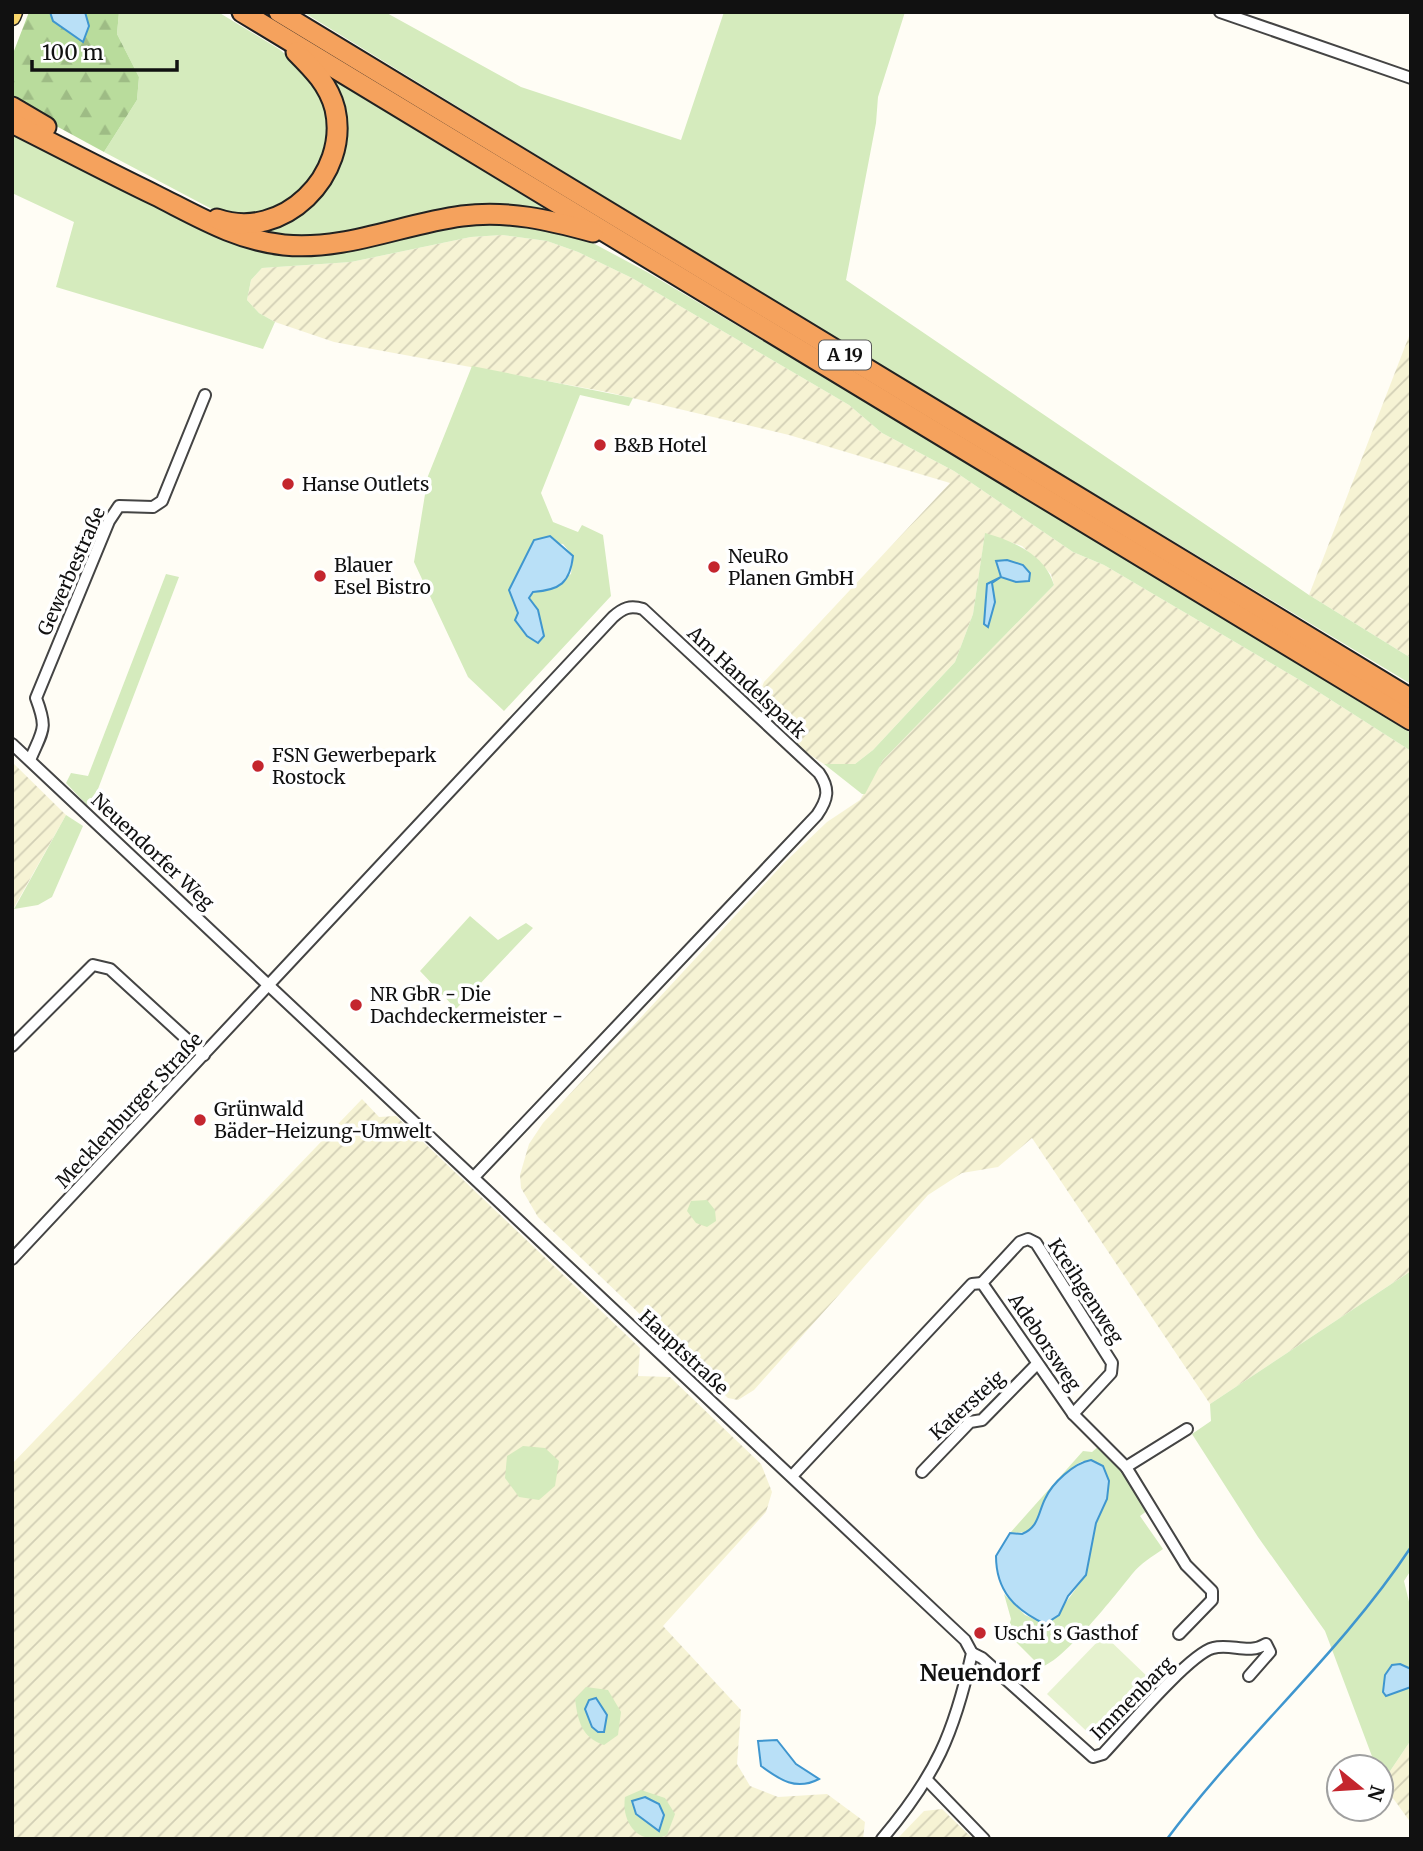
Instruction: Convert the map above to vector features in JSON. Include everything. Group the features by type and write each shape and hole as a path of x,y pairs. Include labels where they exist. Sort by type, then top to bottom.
{"highway":[{"name":"A 19","path":"242,12 1411,720"},
{"name":"A 19","path":"279,12 1411,699"},
{"path":"12,107 214,218 225,222 263,220 293,209 307,198 326,173 336,141 335,109 328,91 318,75 278,34"},
{"path":"12,123 215,226 253,240 285,245 322,245 445,219 490,214 531,216 614,238"}],"street":[{"path":"1220,12 1245,16 1411,78"},
{"name":"Gewerbestraße","path":"30,760 45,725 45,716 36,698 109,521 119,506 153,507 162,501 205,395"},
{"name":"Am Handelspark","path":"271,984 613,617 625,608 643,609 818,773 827,789 827,796 817,815 474,1177"},
{"name":"Neuendorfer Weg","path":"12,744 271,984"},
{"path":"12,1046 93,965 110,970 204,1055"},
{"name":"Mecklenburger Straße","path":"12,1259 271,984"},
{"name":"Hauptstraße","path":"271,984 965,1640 972,1653"},
{"name":"Kreihgenweg","path":"982,1283 1020,1242 1028,1239 1036,1243 1112,1363 1111,1373 1073,1414"},
{"name":"Adeborsweg","path":"792,1476 972,1284 982,1283 989,1289 1036,1365 1073,1414 1126,1467 1186,1565 1212,1591 1212,1600 1180,1634"},
{"name":"Katersteig","path":"922,1472 970,1422 982,1420 1036,1365"},
{"path":"1126,1467 1186,1429"},
{"name":"Immenbarg","path":"972,1653 982,1658 1093,1757 1103,1754 1186,1667 1212,1648 1257,1649 1266,1644 1270,1651 1249,1676"},
{"path":"882,1839 928,1781 952,1727 972,1653"},
{"path":"928,1781 984,1839"}],"shaded area":[{"path":"502,235 547,241 578,252 632,278 849,405 882,433 954,471 1073,552 1104,565 1303,682 1411,751 1411,1271 1210,1404 1032,1138 998,1167 962,1173 928,1195 754,1390 738,1400 728,1398 538,1217 521,1188 520,1175 529,1144 543,1123 784,863 827,822 860,800 883,760 1054,585 1051,574 1022,546 985,534 973,614 955,662 873,750 855,764 824,764 807,753 764,710 757,699 764,682 950,483 789,435 607,392 334,342 275,322 259,313 247,300 251,280 262,268 351,262 471,237"},
{"path":"1411,331 1411,658 1309,595"},
{"path":"12,762 66,815 12,911"},
{"path":"362,1099 379,1117 396,1116 640,1348 638,1376 670,1377 761,1464 772,1492 766,1512 663,1626 741,1710 737,1764 750,1786 778,1797 827,1794 865,1822 863,1839 12,1839 12,1464"},
{"path":"1411,1740 1411,1823 1395,1801 1395,1764"},
{"path":"942,1809 973,1839 897,1839 924,1811"}],"green space":[{"path":"29,12 50,12 54,21 65,29 89,26 85,12 119,12 117,34 139,77 137,100 104,152 12,102 12,56"},
{"path":"119,12 218,12 279,49 318,81 332,126 325,165 279,211 225,216 104,152 137,100 139,77 117,34"},
{"path":"303,12 385,12 521,87 681,140 724,12 905,12 878,97 876,123 846,280 1309,595 1411,658 1411,684 850,347"},
{"path":"323,73 565,221 551,216 295,241 236,227 250,226 332,174"},
{"path":"12,128 264,246 500,218 576,234 647,272 876,408 1411,733 1411,751 1303,682 1104,565 1073,552 954,471 882,433 849,405 632,278 578,252 547,241 502,235 471,237 351,262 262,268 251,280 247,300 259,313 275,322 263,349 56,287 74,222 12,193"},
{"path":"472,366 633,398 629,406 580,395 541,493 553,522 578,532 582,525 603,535 611,596 504,711 468,677 414,562 428,476","holes":["534,541 563,544 573,556 571,574 544,591 532,592 529,598 538,610 543,636 539,642 515,620 518,613 509,590"]},
{"path":"985,533 1027,550 1050,574 1054,585 883,760 865,794 862,794 824,764 855,764 873,750 955,662 973,614"},
{"path":"166,574 179,577 98,789 87,805 66,783 71,773 88,776"},
{"path":"66,815 83,826 52,897 38,905 14,909"},
{"path":"470,916 498,940 526,923 533,928 456,1009 420,971"},
{"path":"707,1200 715,1210 716,1221 707,1227 696,1223 687,1211 691,1201"},
{"path":"1411,1271 1411,1570 1404,1581 1411,1610 1411,1740 1395,1764 1395,1753 1371,1753 1325,1631 1258,1537 1192,1434 1211,1421 1210,1404"},
{"path":"523,1446 545,1448 559,1461 555,1486 539,1500 519,1497 505,1478 507,1456"},
{"path":"1099,1446 1123,1470 1148,1510 1140,1516 1163,1549 1136,1570 1063,1653 1041,1667 1007,1633 1011,1619 1004,1594 1025,1615 1045,1624 1064,1605 1086,1575 1098,1515 1107,1498 1108,1476 1083,1461 1077,1464 1043,1503 1041,1516 1028,1532 1010,1533 1083,1451 1092,1452"},
{"path":"1104,1635 1152,1681 1096,1740 1047,1694"},
{"path":"586,1687 608,1690 621,1712 618,1735 604,1745 590,1738 579,1721 575,1699"},
{"path":"641,1790 665,1798 675,1814 667,1835 648,1838 640,1835 629,1824 625,1797"}],"water":[{"path":"50,12 85,12 89,26 83,42 53,21"},
{"path":"550,536 573,556 572,565 566,579 557,587 533,592 529,598 538,610 544,636 538,643 527,636 515,620 518,613 509,590 534,540"},
{"path":"1007,560 1023,565 1030,573 1029,581 1016,582 1001,577 996,561"},
{"path":"1001,577 992,583 995,602 988,627 984,624 987,584"},
{"path":"1091,1460 1103,1466 1109,1481 1107,1499 1096,1523 1086,1575 1068,1596 1059,1615 1045,1624 1016,1606 1009,1598 999,1579 996,1556 1010,1533 1022,1534 1032,1528 1048,1493 1058,1480 1071,1469"},
{"path":"1400,1664 1411,1669 1411,1687 1386,1696 1383,1692 1385,1675 1392,1665"},
{"path":"596,1698 607,1715 604,1732 598,1732 592,1727 585,1709 589,1700"},
{"path":"777,1740 796,1764 819,1779 796,1784 761,1766 758,1741"},
{"path":"645,1797 659,1804 664,1815 659,1831 636,1814 632,1801"}],"waterway":[{"path":"1167,1839 1227,1765 1354,1623 1411,1547"}],"place":[{"name":"B&B Hotel","path":"600,445"},
{"name":"Hanse Outlets","path":"288,484"},
{"name":"NeuRo Planen GmbH","path":"714,567"},
{"name":"Blauer Esel Bistro","path":"320,576"},
{"name":"FSN Gewerbepark Rostock","path":"258,766"},
{"name":"NR GbR - Die Dachdeckermeister -","path":"356,1005"},
{"name":"Grünwald Bäder-Heizung-Umwelt","path":"200,1120"},
{"name":"Uschi´s Gasthof","path":"980,1633"}],"district":[{"name":"Neuendorf","path":"980,1673"}]}
